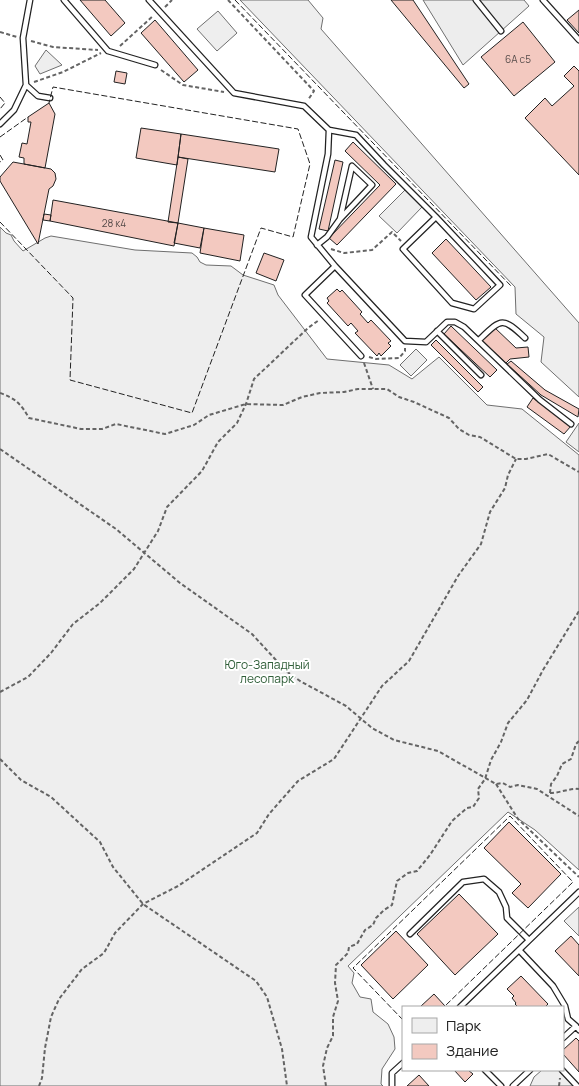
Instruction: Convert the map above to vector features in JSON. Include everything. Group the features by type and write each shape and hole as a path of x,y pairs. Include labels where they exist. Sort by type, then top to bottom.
{"lane":[{"path":"0,124 14,110 26,85 23,38 30,0"},
{"path":"64,0 108,51 155,65"},
{"path":"148,0 234,93 304,106 329,130 356,135 436,217 500,285 474,309 452,303 403,249 436,217"},
{"path":"476,0 501,31"},
{"path":"542,0 579,40"},
{"path":"26,85 38,96 50,98"},
{"path":"329,130 328,154 311,237 317,245 405,341 426,342 447,322 455,322 479,340 540,400 571,424"},
{"path":"317,245 327,237 340,219 372,184 352,166 340,219"},
{"path":"335,266 305,295 361,356"},
{"path":"479,340 499,322 510,324 525,338"},
{"path":"437,331 481,374"},
{"path":"410,934 463,882 484,878 499,892 506,907 507,918 529,940"},
{"path":"461,1006 579,892"},
{"path":"519,950 553,986 565,1006 568,1019 577,1028 564,1037"},
{"path":"392,1086 392,1073 402,1064"},
{"path":"486,1071 500,1086"},
{"path":"513,1086 529,1071"},
{"path":"563,1071 577,1086"}],"path":[{"path":"26,85 63,72 120,46 172,0"},
{"path":"228,0 314,92 304,106"},
{"path":"0,32 53,47 108,51"},
{"path":"155,65 183,85 234,93"},
{"path":"317,245 344,252 372,250 392,232 406,246"},
{"path":"0,692 28,677 51,653 73,624 100,603 134,569 158,531 167,507 202,471 218,442 237,423 246,404 254,379 308,328 324,316"},
{"path":"361,356 376,359 399,358 405,351 405,341"},
{"path":"361,356 373,389"},
{"path":"0,393 13,398 29,418 81,429 102,429 116,424 165,434 194,425 209,415 246,404 283,405 302,397 320,393 387,388 399,397 449,418 459,429 469,435 480,437 516,459 526,459 548,454 579,472"},
{"path":"0,449 116,529 144,555 180,583 252,634 286,671 300,681 346,706 372,728 394,740 438,751 496,784 503,783 510,787 518,785 545,793 559,794 575,789 579,790"},
{"path":"39,1086 42,1078 44,1048 51,1017 59,999 82,969 104,953 114,932 143,904 178,886 257,833 269,814 298,781 334,759 382,686 409,661 458,576 481,544 490,512 506,488 508,475 516,459"},
{"path":"326,1086 323,1066 327,1048 333,1036 333,1017 338,1001 335,983 336,965 348,953 350,947 357,944 364,930 373,925 376,918 392,905 397,881 408,873 417,871 452,821 466,808 473,807 479,798 478,788 485,779 492,760 502,742 508,723 527,700 579,611"},
{"path":"550,793 551,784 562,764 571,759 576,744 579,741"},
{"path":"0,759 20,780 51,797 100,842 113,867 143,904 256,981 267,997 282,1049 287,1086"},
{"path":"496,784 518,819 579,877"},
{"path":"545,793 579,816"}],"green space":[{"path":"240,0 308,0 323,18 321,29 579,323 579,397 541,362 544,337 516,314 515,287"},
{"path":"218,11 237,33 217,51 197,29"},
{"path":"46,50 62,65 40,74 35,66"},
{"path":"405,190 422,207 397,233 379,216"},
{"name":"Юго-Западный лесопарк","path":"0,227 11,235 23,251 51,236 135,250 192,253 200,262 206,265 231,266 243,275 274,285 278,295 327,359 389,365 412,379 439,357 487,405 522,409 579,455 579,870 535,830 508,812 348,966 354,973 352,983 360,997 371,999 373,1012 388,1024 394,1037 395,1049 382,1069 381,1084 383,1086 0,1086"},
{"path":"579,423 579,452 566,442"},
{"path":"579,907 579,936 564,921"},
{"path":"541,1071 560,1071 575,1086 530,1086 534,1077"}],"shaded area":[{"path":"423,0 524,0 529,6 463,65"},
{"path":"416,349 427,360 411,376 400,365"}],"building":[{"path":"80,0 105,0 125,23 111,36"},
{"path":"391,0 413,0 469,84 464,88"},
{"path":"579,10 579,33 567,20"},
{"path":"155,20 198,70 184,82 141,33"},
{"path":"523,22 555,62 514,96 481,57"},
{"path":"574,66 579,71 579,175 525,118 545,98 552,106 574,86 564,76"},
{"path":"116,71 127,73 125,84 114,82"},
{"path":"49,103 55,114 45,168 24,164 24,158 19,157 22,143 27,144 31,122 28,122 28,117"},
{"path":"141,128 181,134 177,165 136,158"},
{"path":"181,134 279,149 275,172 178,157"},
{"path":"353,142 396,184 337,245 329,238 380,185 345,151"},
{"path":"178,157 188,159 178,223 168,222"},
{"path":"335,160 343,162 328,231 319,229"},
{"path":"13,162 51,169 55,173 56,179 53,186 49,189 38,244 0,181 0,177"},
{"path":"53,200 178,223 174,246 50,221"},
{"path":"44,214 51,215 50,221 43,220"},
{"path":"178,223 204,228 200,248 174,243"},
{"path":"204,228 244,235 240,261 200,253"},
{"path":"446,239 491,287 476,300 432,253"},
{"path":"264,253 284,260 276,281 256,273"},
{"path":"337,289 340,292 342,290 362,312 360,314 368,323 371,320 391,341 388,343 391,346 381,356 379,353 377,356 355,333 358,331 351,323 348,326 327,303 329,301 327,298"},
{"path":"451,326 497,370 490,377 444,334"},
{"path":"494,327 516,348 528,347 529,357 510,359 506,363 481,340"},
{"path":"436,340 483,387 478,392 431,345"},
{"path":"511,361 545,390 579,409 578,417 541,395 507,364"},
{"path":"533,398 571,426 564,434 527,407"},
{"path":"509,822 561,874 528,908 512,893 521,884 484,848"},
{"path":"459,894 498,934 455,975 417,934"},
{"path":"396,931 428,965 393,999 361,965"},
{"path":"571,936 579,945 579,976 555,951"},
{"path":"521,976 548,1004 546,1006 517,1006 512,998 514,996 507,989"},
{"path":"434,994 445,1006 421,1006"},
{"path":"576,1038 579,1041 579,1072 564,1055 564,1049"},
{"path":"455,1071 469,1071 473,1074 465,1082"},
{"path":"419,1075 429,1086 407,1086"}],"fence":[{"path":"235,0 512,287"},
{"path":"0,222 73,298 70,380 192,413 261,228 293,237 310,164 298,129 53,87 49,103"},
{"path":"0,97 5,103 0,109"},
{"path":"0,137 28,117"},
{"path":"0,155 3,160 0,162"},
{"path":"402,1019 353,968 510,816 573,882 445,1006"}]}
